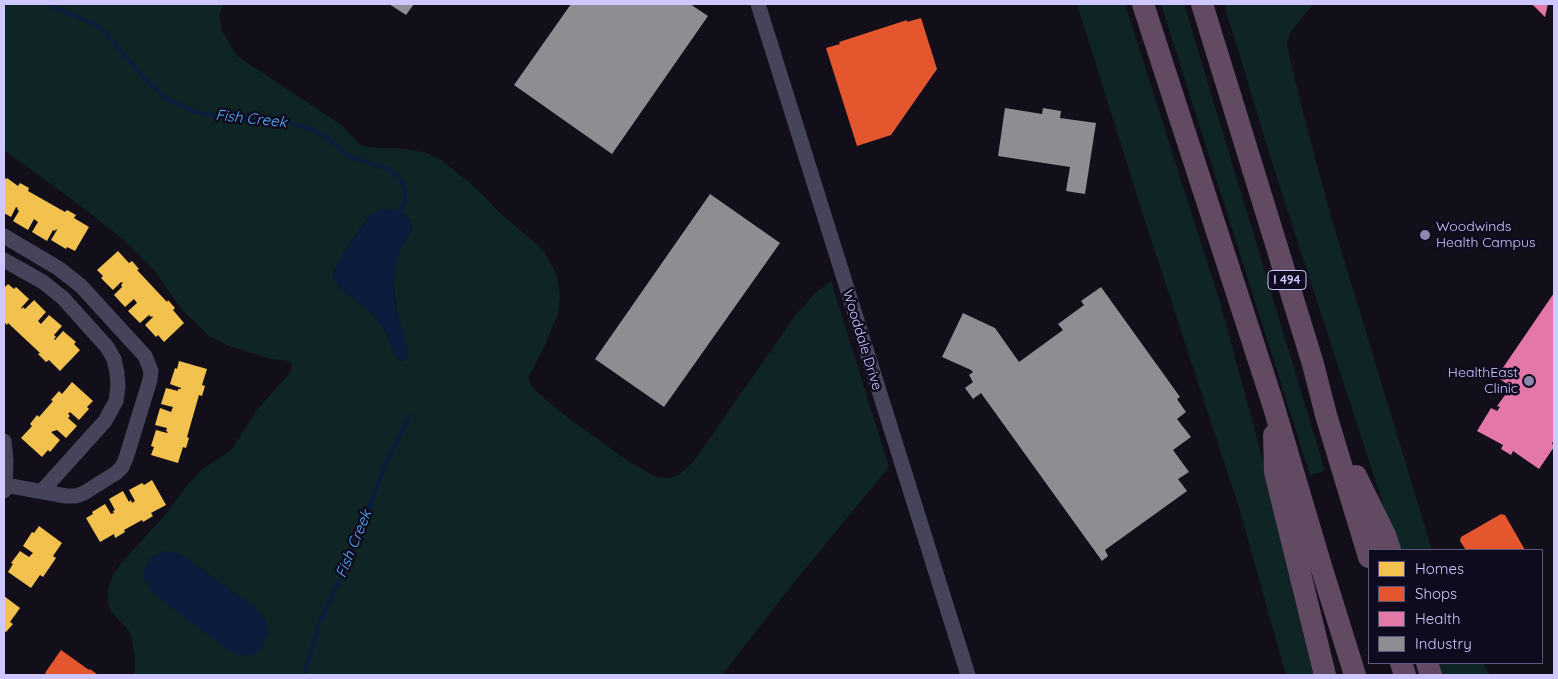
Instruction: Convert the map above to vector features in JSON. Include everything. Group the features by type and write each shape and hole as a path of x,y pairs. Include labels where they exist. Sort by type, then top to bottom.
{"highway":[{"path":"1143,4 1273,404 1355,675"},
{"name":"I 494","path":"1202,4 1313,364 1326,415 1368,554"},
{"path":"1273,404 1275,472 1325,675"},
{"path":"1326,415 1385,534 1390,549"}],"street":[{"name":"Wooddale Drive","path":"758,4 968,675"},
{"path":"4,236 58,268 81,286 145,356 151,371 150,380 122,466 116,473 84,493 76,496 66,496 42,491 5,488 6,461 4,441"},
{"path":"4,260 43,282 63,298 107,347 114,359 117,373 116,401 105,421 42,491"}],"green space":[{"path":"4,4 224,4 219,15 222,31 237,56 340,124 361,145 374,148 398,148 424,152 440,159 477,189 498,211 544,252 556,273 560,295 558,314 529,376 529,381 532,387 568,418 631,463 654,476 671,478 679,475 694,461 795,316 815,293 831,281 889,467 795,581 722,675 134,675 135,660 132,639 129,631 110,610 108,602 108,591 113,575 122,562 166,514 188,484 204,468 233,448 256,411 290,373 292,364 287,361 271,359 229,346 208,335 182,310 153,269 124,240 4,150","holes":["374,212 405,214 411,221 412,228 399,252 393,273 404,361 396,357 385,331 372,313 339,287 333,278 334,271 345,251","163,551 179,553 253,606 266,621 144,570 151,558"]},
{"path":"1077,4 1125,4 1221,306 1320,675 1286,675 1238,504 1146,224"},
{"path":"1161,4 1184,4 1325,471 1310,475"},
{"path":"1224,4 1313,4 1290,33 1287,42 1288,50 1332,220 1432,549 1398,549 1276,175"},
{"path":"1435,664 1484,664 1490,675 1439,675"}],"water":[{"path":"389,209 405,214 412,225 397,258 393,282 395,304 408,349 408,357 402,361 396,357 385,331 372,313 339,287 333,278 338,262 371,214 379,210"},
{"path":"163,551 179,553 253,606 261,614 266,621 269,631 258,652 253,655 241,656 227,649 151,591 143,577 144,570 151,558"}],"building: Homes":[{"path":"4,178 18,186 20,183 29,188 28,191 65,212 67,210 76,215 74,218 89,227 75,251 67,247 66,249 51,240 56,229 55,231 53,230 47,241 32,232 38,222 34,219 28,230 13,221 19,211 18,208 16,207 11,217 4,213"},
{"path":"118,251 129,263 132,261 139,269 137,270 167,302 168,300 175,308 173,310 184,323 164,342 158,335 156,337 145,325 152,316 149,315 140,323 128,311 137,303 134,299 125,307 114,295 122,287 123,283 121,282 113,290 101,278 103,276 97,270"},
{"path":"8,284 14,289 16,287 29,299 21,308 22,309 23,307 25,309 34,300 46,312 38,321 41,324 49,315 62,326 54,335 56,337 55,340 63,331 76,342 74,344 80,350 60,371 49,360 46,362 38,354 40,353 8,323 7,325 4,322 4,288"},
{"path":"179,361 207,369 202,385 205,386 202,396 199,395 187,437 189,438 186,448 183,447 178,463 151,455 154,447 151,446 156,430 168,432 166,431 167,428 155,425 160,408 171,412 173,407 161,404 166,388 178,391 178,389 181,389 170,384"},
{"path":"72,382 93,401 87,407 89,409 79,420 70,412 68,414 70,416 68,418 77,426 66,438 57,430 51,432 60,440 50,452 48,450 42,457 21,438 32,426 30,424 37,415 39,417 59,391 62,394"},
{"path":"152,480 166,505 151,513 153,516 124,530 125,532 115,538 114,534 100,542 86,518 105,504 111,514 114,513 113,511 115,510 109,499 123,491 129,502 131,500 132,503 135,501 129,490"},
{"path":"39,526 62,543 53,556 56,558 43,577 40,575 31,588 8,572 13,564 11,563 20,551 29,557 33,553 23,546 32,532 34,533"},
{"path":"4,596 20,608 10,622 13,624 6,632 4,631"}],"building: Shops":[{"path":"921,18 937,69 891,135 857,146 826,48 907,20 907,22"},
{"path":"1501,514 1505,515 1524,549 1465,549 1460,541 1461,537"},
{"path":"61,650 98,675 48,675 45,673"}],"building: Health":[{"path":"1531,4 1548,4 1545,17 1534,6"},
{"name":"HealthEast Clinic","path":"1554,293 1554,440 1552,443 1554,447 1539,469 1513,451 1511,455 1501,449 1503,445 1477,431 1491,408 1497,411 1500,407 1497,406 1511,387 1496,376"}],"building: Industry":[{"path":"389,4 414,4 406,15"},
{"path":"571,4 690,4 708,16 612,154 514,85"},
{"path":"1005,108 1042,114 1043,108 1061,111 1060,118 1096,123 1085,194 1066,191 1070,167 998,156"},
{"path":"710,194 780,243 664,407 595,359"},
{"path":"1101,287 1180,397 1177,399 1186,412 1177,419 1191,437 1173,450 1189,472 1178,479 1187,491 1105,550 1108,556 1102,561 981,393 973,399 965,388 973,382 969,375 973,372 942,357 963,313 995,328 1019,362 1063,330 1058,324 1084,305 1081,301"}],"waterway":[{"name":"Fish Creek","path":"50,4 53,7 93,23 105,32 145,79 167,99 194,112 228,118 286,121 315,131 349,156 390,170 399,177 405,189 405,201 399,215"},
{"name":"Fish Creek","path":"304,675 319,624 350,558 386,463 410,415"}],"place":[{"name":"Woodwinds Health Campus","path":"1425,235"},
{"name":"HealthEast Clinic","path":"1529,381"}]}
